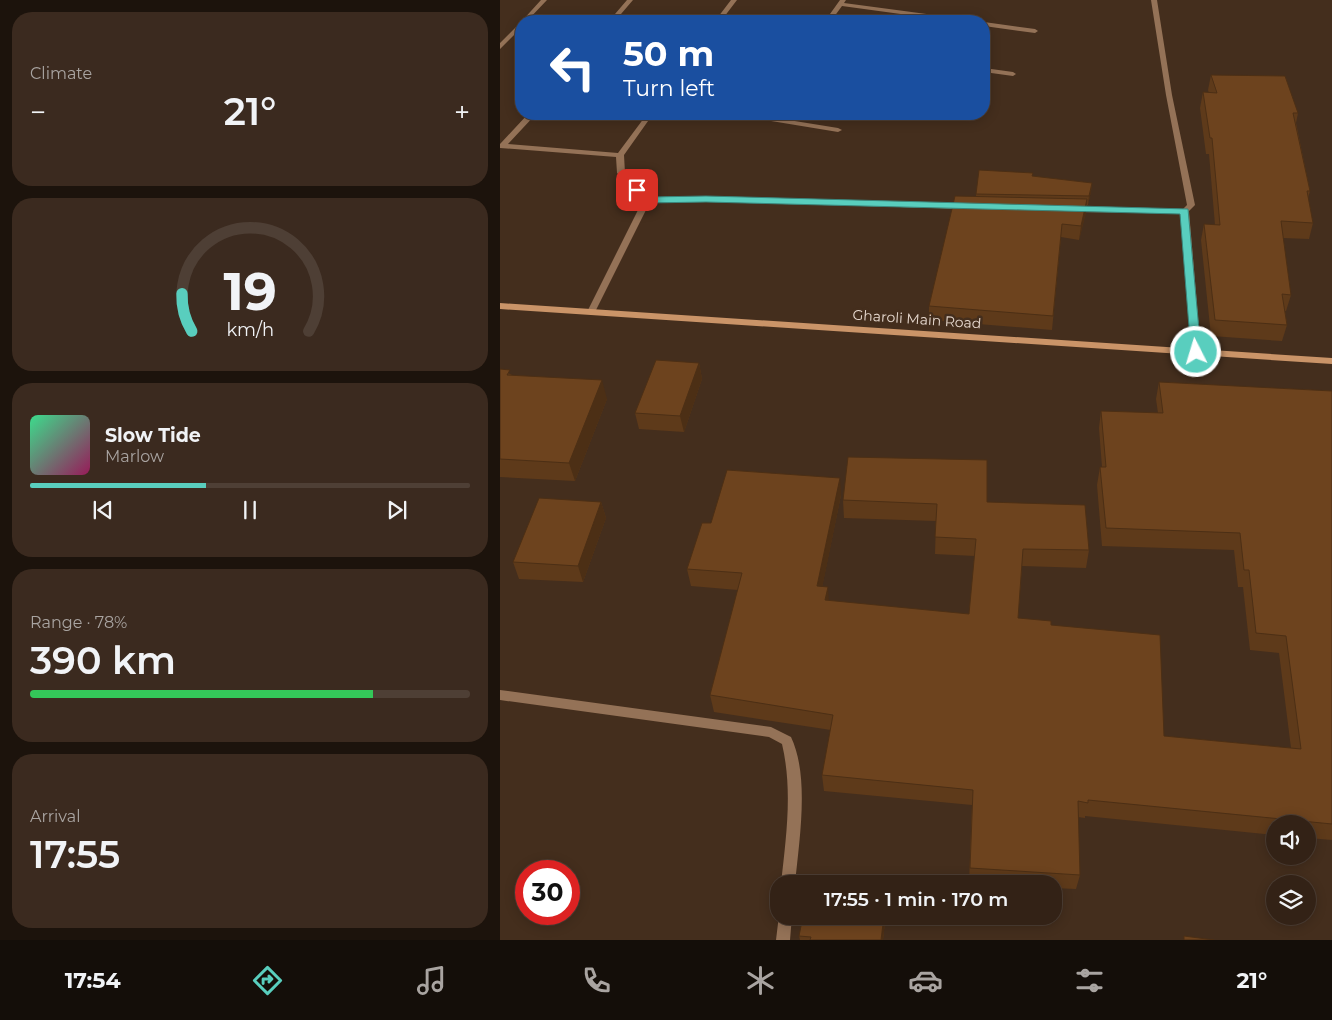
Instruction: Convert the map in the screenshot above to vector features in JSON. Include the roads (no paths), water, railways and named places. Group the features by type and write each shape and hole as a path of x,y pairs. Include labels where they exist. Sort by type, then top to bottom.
{"street":[{"path":"530,15 544,0"},
{"path":"617,15 630,0"},
{"path":"723,15 734,0"},
{"path":"1069,210 1185,211 1191,205 1169,95 1154,0"},
{"path":"832,15 842,2 925,15"},
{"path":"990,25 1035,31"},
{"path":"500,46 515,30"},
{"path":"990,71 1013,74"},
{"path":"502,146 526,120"},
{"path":"646,120 620,155 621,173 647,200 706,199 971,207"},
{"path":"777,120 838,130"},
{"path":"502,146 620,155"},
{"path":"591,312 647,200"},
{"path":"1185,211 1196,352"},
{"name":"Gharoli Main Road","path":"500,306 1332,361"},
{"path":"500,695 771,732 787,741 794,762 796,790 789,875"},
{"path":"783,940 784,925"}]}
